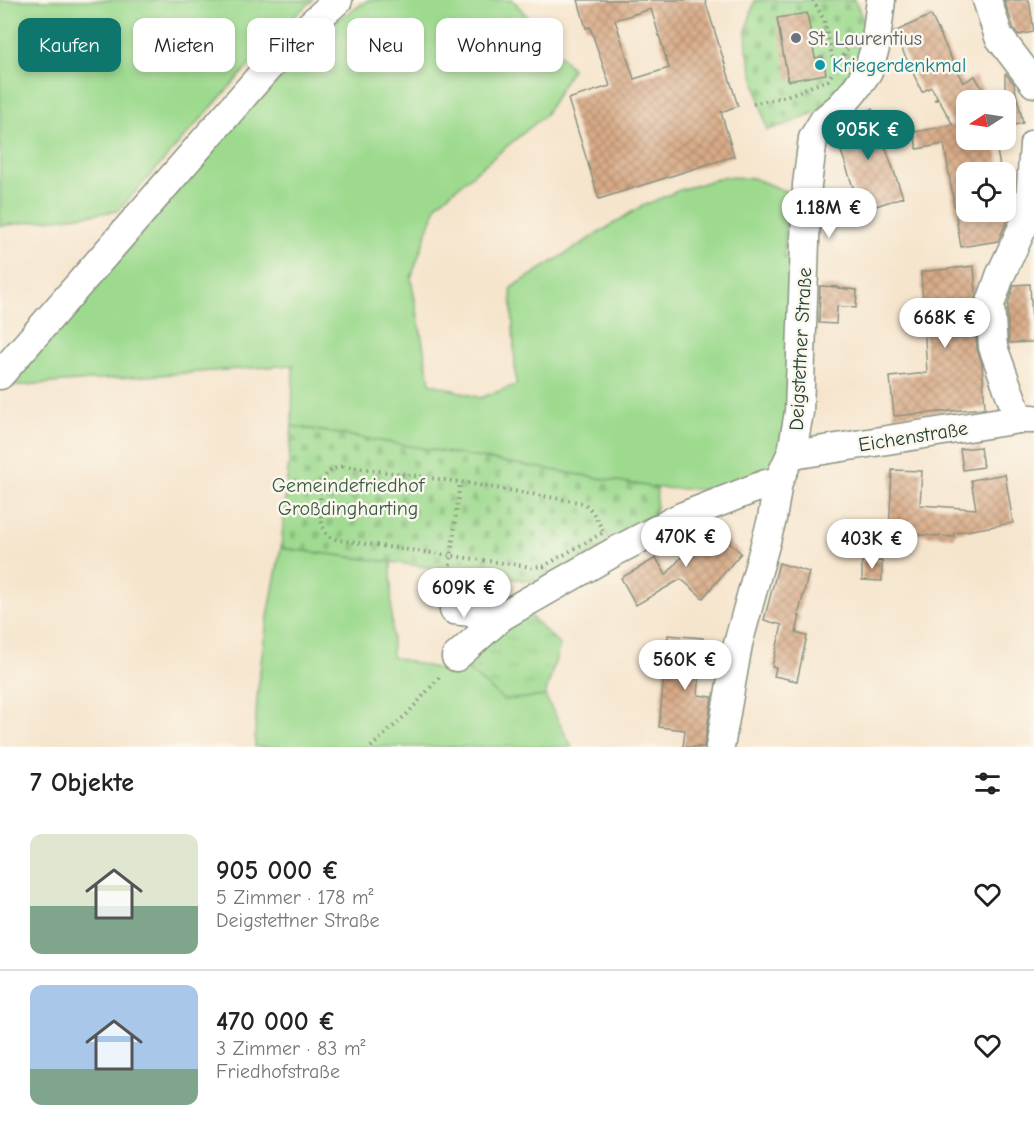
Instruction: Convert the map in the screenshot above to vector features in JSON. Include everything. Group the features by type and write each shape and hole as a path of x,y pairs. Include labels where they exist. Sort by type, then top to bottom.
{"street":[{"path":"0,375 264,72 300,34 338,0"},
{"path":"987,0 999,37 1034,82"},
{"name":"Deigstettner Straße","path":"720,747 738,644 772,519 778,482 792,452 799,412 807,186 813,138 824,120 841,106 868,72 875,48 879,12"},
{"path":"1026,419 993,347 990,305 1000,276 1029,214 1034,144"},
{"name":"Eichenstraße","path":"792,452 799,454 1026,419"},
{"path":"456,657 502,616 614,552 681,517 766,484 778,482"},
{"path":"454,610 502,616"}],"path":[{"path":"813,0 824,20 834,66"},
{"path":"753,104 786,96 828,80 834,66 865,24 879,12"},
{"path":"825,65 834,66"},
{"path":"343,466 460,482 584,502 604,532 544,567 532,567 338,540 327,536 322,526 322,484 332,468 343,466"},
{"path":"454,610 447,589 460,482"},
{"path":"371,747 409,712 456,657"}],"green space":[{"path":"0,0 313,0 292,18 247,18 247,68 118,211 0,226"},
{"path":"368,0 513,0 528,18 436,18 436,72 563,72 563,58 572,69 545,115 437,204 411,278 430,383 480,398 516,385 511,288 640,207 680,190 724,177 753,178 790,193 787,204 784,258 798,259 790,415 775,464 751,482 726,490 657,488 292,426 293,365 10,386 281,72 335,72 335,22"},
{"path":"755,0 855,0 865,24 857,72 823,109 767,130 747,50 746,31"},
{"name":"Gemeindefriedhof Großdingharting","path":"292,426 657,488 655,519 539,582 281,548"},
{"path":"281,548 391,562 392,657 450,672 461,664 504,700 545,696 572,747 255,747 260,672"},
{"path":"527,613 560,645 545,696 504,700 461,664"}],"building":[{"path":"578,0 705,0 738,106 721,112 734,156 599,199 568,99 610,86 590,27 586,28","holes":["651,9 669,68 634,79 615,20"]},
{"path":"1004,0 1029,0 1034,32 1018,35"},
{"name":"St. Laurentius","path":"807,13 815,58 823,57 826,74 788,81 777,18"},
{"path":"931,15 963,83 975,76 983,90 956,90 956,150 997,150 999,162 956,162 956,217 944,144 917,149 914,132 953,125 939,100 934,100 938,98 931,87 922,92 894,32"},
{"path":"1006,74 1014,84 1015,90 1005,90"},
{"path":"1016,93 1023,123 1016,125"},
{"path":"872,109 903,197 861,211 835,133 855,115"},
{"path":"957,222 1007,222 998,241 961,247"},
{"path":"974,266 977,348 982,364 985,408 894,416 890,377 927,373 921,272"},
{"path":"1030,284 1033,342 1009,343 1007,310 1014,285"},
{"path":"820,286 857,290 856,308 837,306 836,324 819,323"},
{"path":"980,447 983,467 963,470 960,449"},
{"path":"892,470 922,471 920,505 976,509 971,480 1005,474 1013,523 954,533 954,537 889,533"},
{"path":"709,525 741,553 703,598 681,579 636,605 621,578 656,558 666,575"},
{"path":"862,560 882,561 882,581 862,580"},
{"path":"779,563 809,572 796,633 807,636 797,681 774,676 776,668 772,667 782,625 764,620"},
{"path":"668,635 703,638 698,695 712,697 704,747 683,747 685,730 659,727"}],"place":[{"name":"St. Laurentius","path":"796,38"},
{"name":"Kriegerdenkmal","path":"820,65"}]}
